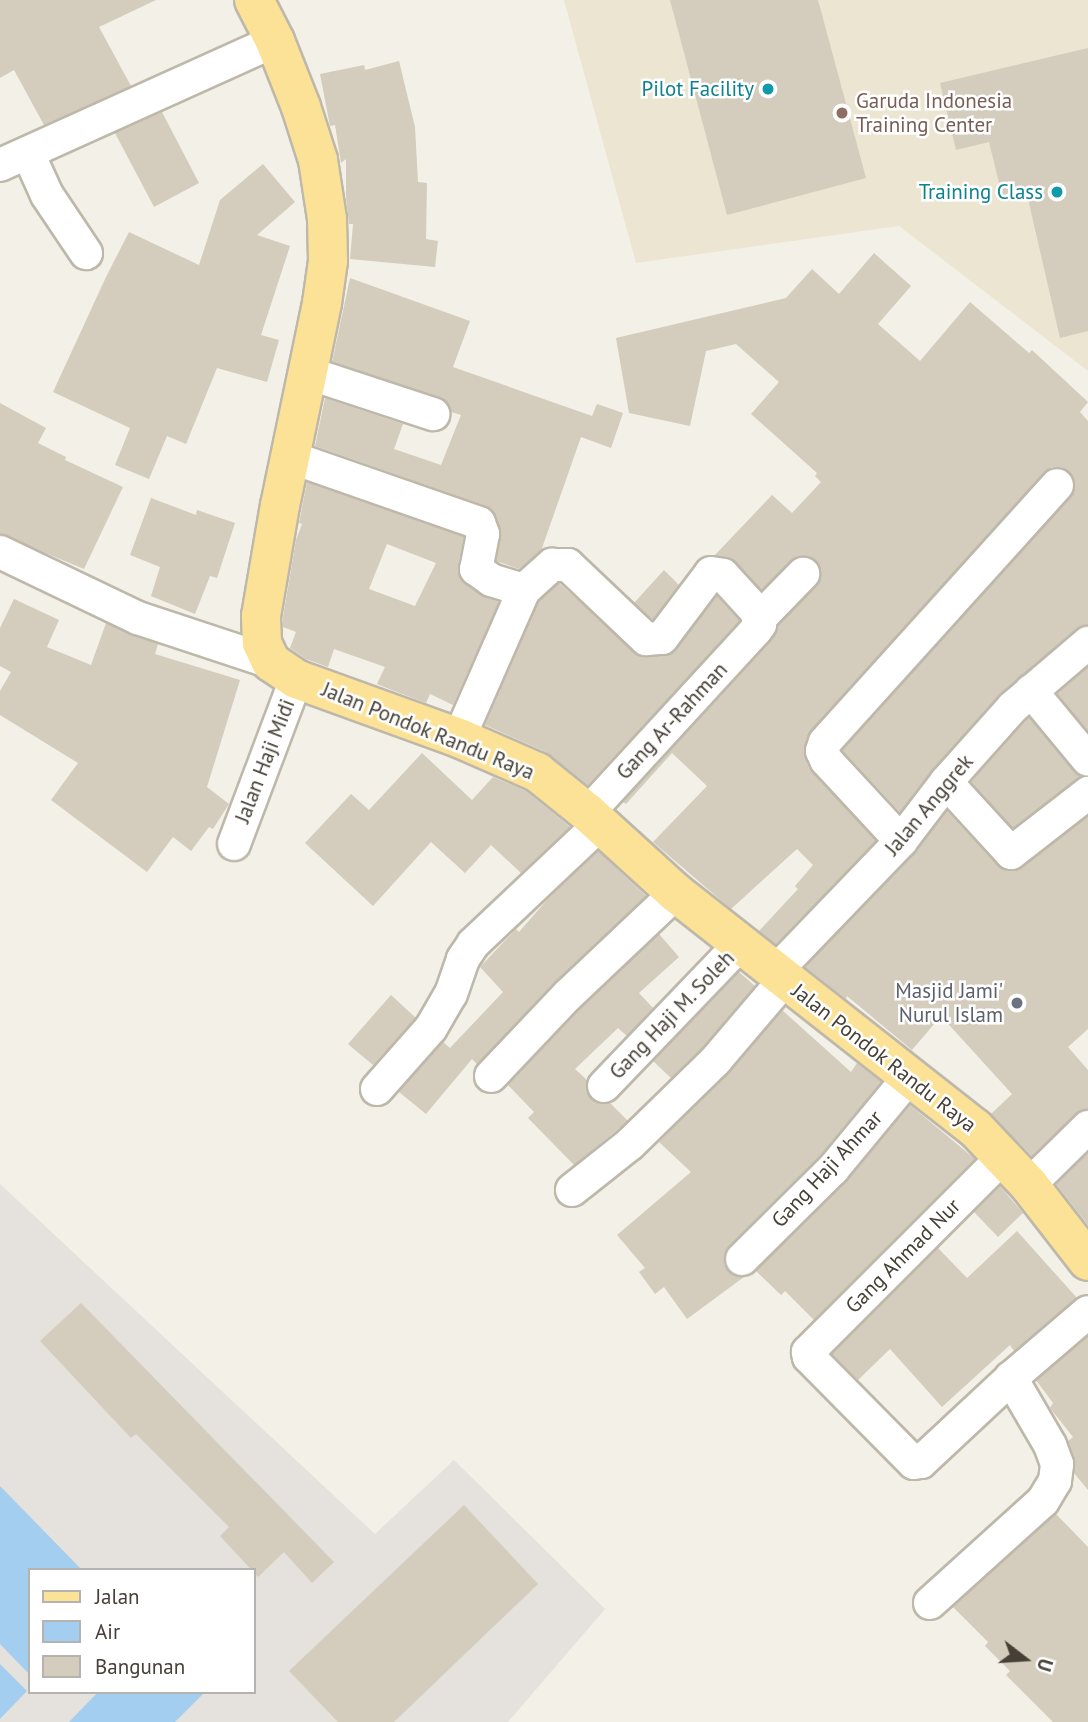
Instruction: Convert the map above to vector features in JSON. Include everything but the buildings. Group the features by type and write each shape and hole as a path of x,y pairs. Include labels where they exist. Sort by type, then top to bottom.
{"main road":[{"path":"254,0 275,41 318,160 327,219 328,261 261,616 262,643 284,671"},
{"name":"Jalan Pondok Randu Raya","path":"284,671 459,738 537,772 594,818 676,893 975,1128 1029,1185 1088,1261"}],"street":[{"path":"86,253 47,195 14,159 275,41"},
{"path":"308,373 433,414"},
{"path":"290,457 479,523 483,534 475,566 477,572 491,580 524,590"},
{"path":"901,841 826,760 822,751 825,742 1058,485"},
{"path":"0,552 138,618 284,671"},
{"path":"459,738 524,590 552,565 568,565 646,639 657,640 711,573 718,573 758,624"},
{"name":"Gang Ar-Rahman","path":"377,1089 431,1028 451,994 463,959 474,944 594,818 803,574"},
{"name":"Jalan Anggrek","path":"572,1190 630,1144 716,1060 780,976 901,841 946,782 1031,691 1088,643"},
{"name":"Jalan Haji Midi","path":"234,844 284,671"},
{"path":"1031,691 1088,760"},
{"path":"946,782 1010,853 1088,793"},
{"path":"491,1076 568,995 676,893"},
{"name":"Gang Haji M. Soleh","path":"604,1086 740,944"},
{"name":"Gang Haji Ahmar","path":"742,1259 833,1169 909,1077"},
{"path":"1029,1185 1088,1127"},
{"name":"Gang Ahmad Nur","path":"1003,1157 810,1349 809,1357 914,1462 923,1460 1011,1378"},
{"path":"930,1603 1043,1501 1055,1481 1057,1464 1050,1445 1011,1378 1088,1312"}],"shaded area":[{"name":"Garuda Indonesia Training Center","path":"564,0 1088,0 1088,371 899,226 636,263"},
{"path":"0,1184 375,1534 454,1460 605,1609 508,1722 0,1722"}],"water":[{"path":"0,1486 80,1568 28,1568 28,1673 0,1644"},
{"path":"0,1664 27,1691 0,1719"},
{"path":"96,1694 203,1694 175,1722 69,1722"}],"place":[{"name":"Pilot Facility","path":"768,89"},
{"name":"Garuda Indonesia Training Center","path":"842,113"},
{"name":"Training Class","path":"1057,192"},
{"name":"Masjid Jami' Nurul Islam","path":"1017,1003"}]}
